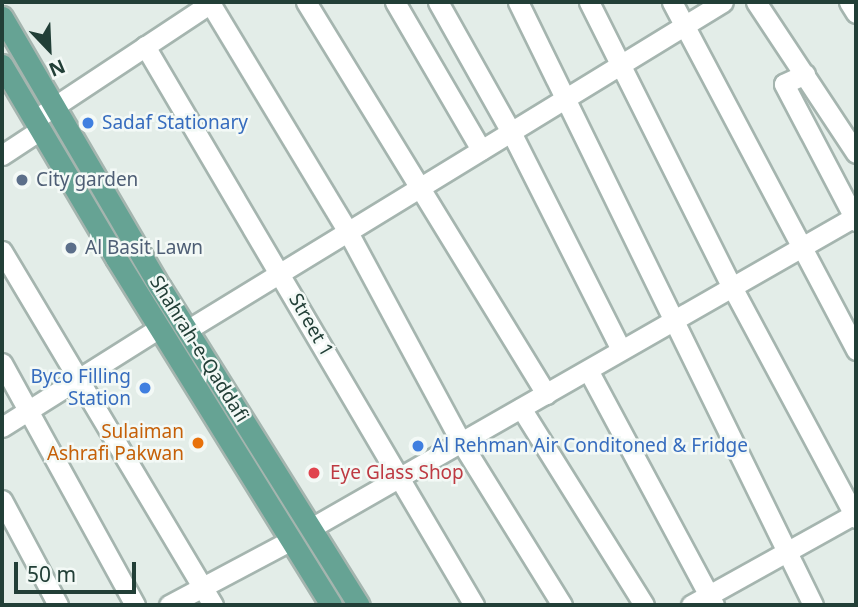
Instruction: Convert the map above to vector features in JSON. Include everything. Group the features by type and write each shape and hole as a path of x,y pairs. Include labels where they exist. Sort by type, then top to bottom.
{"main road":[{"name":"Shahrah-e-Qaddafi","path":"2,17 187,330 359,605"},
{"name":"Shahrah-e-Qaddafi","path":"2,65 159,328 331,605"}],"street":[{"path":"2,155 54,107 211,2 348,232 461,442 562,605"},
{"path":"306,2 546,394"},
{"path":"395,2 481,150"},
{"path":"438,2 511,132 621,350"},
{"path":"518,2 813,605"},
{"path":"588,370 704,602 786,552 856,515 732,288 589,2"},
{"path":"672,2 856,350"},
{"path":"187,330 723,2"},
{"path":"756,2 856,153"},
{"path":"849,2 856,13"},
{"name":"Street 1","path":"145,46 474,605"},
{"path":"311,528 856,218 784,85 805,74"},
{"path":"2,251 213,605"},
{"path":"2,427 159,328"},
{"path":"2,363 30,409 135,605"},
{"path":"521,408 643,605"},
{"path":"2,500 58,605"},
{"path":"169,605 291,541"}],"place":[{"name":"Sadaf Stationary","path":"88,123"},
{"name":"City garden","path":"22,180"},
{"name":"Al Basit Lawn","path":"71,248"},
{"name":"Byco Filling Station","path":"145,388"},
{"name":"Sulaiman Ashrafi Pakwan","path":"198,443"},
{"name":"Al Rehman Air Conditoned & Fridge","path":"418,446"},
{"name":"Eye Glass Shop","path":"314,473"}]}
